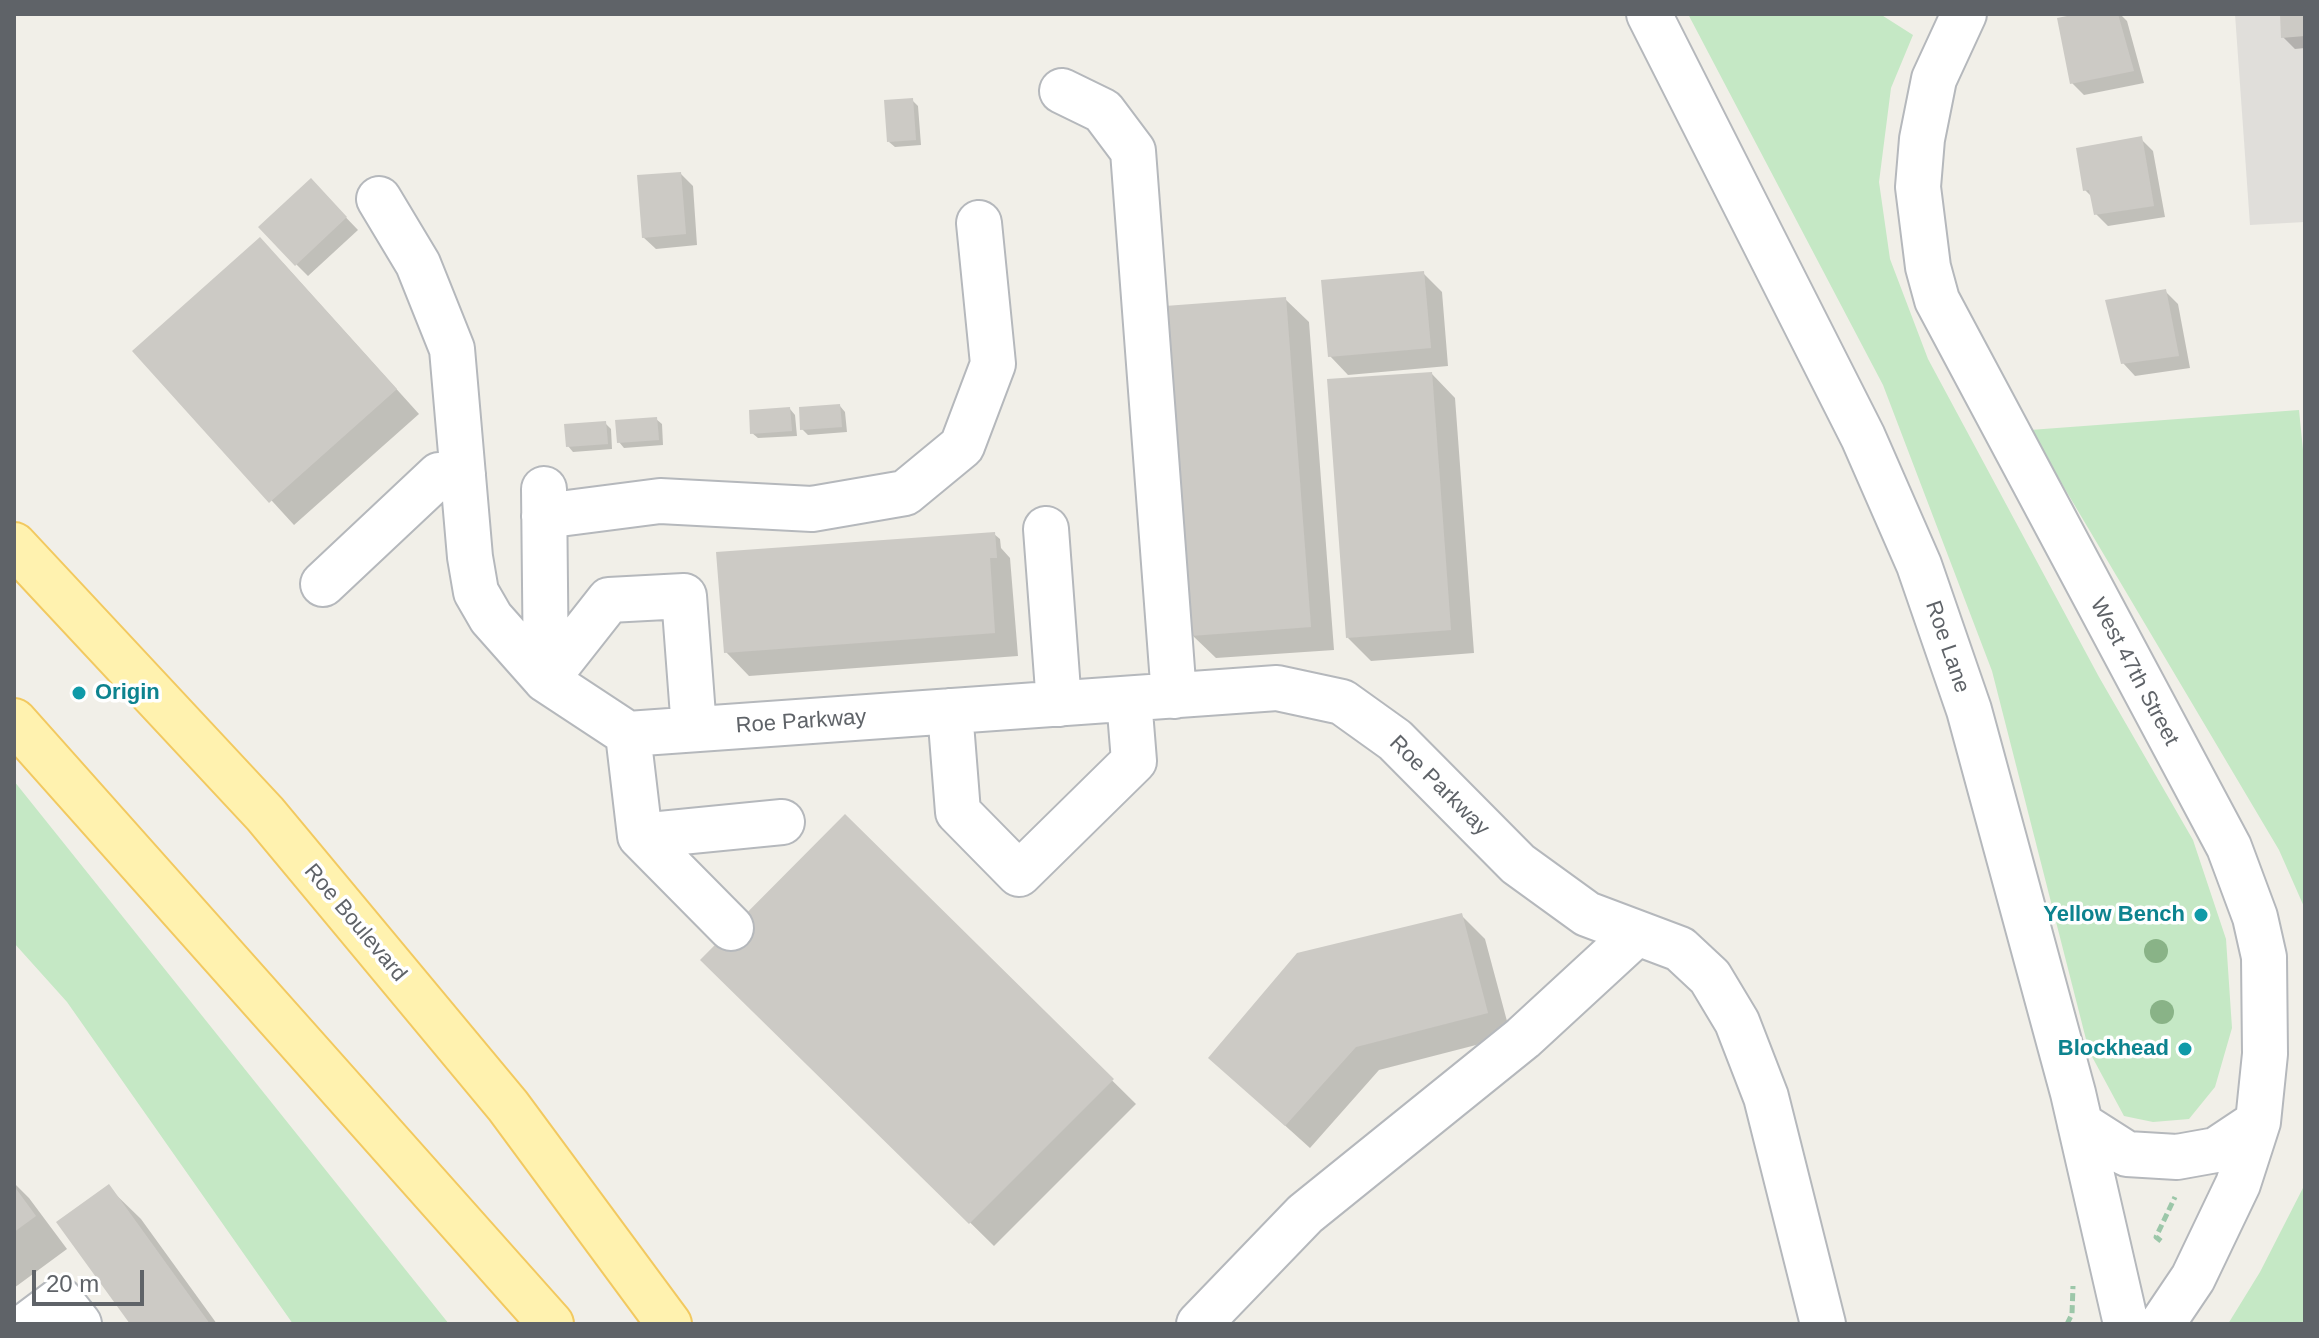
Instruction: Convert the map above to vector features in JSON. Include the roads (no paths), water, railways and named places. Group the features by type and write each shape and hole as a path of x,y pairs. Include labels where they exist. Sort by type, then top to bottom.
{"main road":[{"name":"Roe Boulevard","path":"14,545 265,814 508,1106 669,1324"},
{"path":"14,721 551,1324"}],"street":[{"name":"Roe Lane","path":"1649,14 1863,437 1919,565 1969,710 2080,1124 2126,1324"},
{"name":"West 47th Street","path":"1953,17 1934,79 1922,139 1918,187 1928,267 1937,300 2229,847 2255,917 2264,957 2265,1054 2258,1122 2238,1184 2193,1278 2162,1324"},
{"path":"1062,91 1103,111 1133,151 1174,696"},
{"path":"379,199 418,264 452,349 470,557 476,592 491,618 546,680 628,734 640,836 731,928"},
{"path":"546,680 544,502 660,501 812,509 905,493 962,446 993,364 979,223"},
{"path":"323,584 439,475 463,474"},
{"path":"1046,529 1059,704"},
{"path":"546,680 609,600 684,596 694,729"},
{"name":"Roe Parkway","path":"628,734 1277,688 1342,702 1395,740 1518,864 1587,914 1680,949 1710,977 1737,1022 1766,1097 1823,1324"},
{"path":"950,711 958,812 1019,874 1134,761 1129,699"},
{"path":"640,836 782,822"},
{"path":"1199,1324 1305,1214 1523,1038 1637,933"},
{"path":"2080,1124 2127,1154 2177,1157 2216,1150 2258,1122"},
{"path":"28,1324 60,1300 79,1324"}],"place":[{"name":"Origin","path":"79,693"},
{"name":"Yellow Bench","path":"2201,915"},
{"name":"Blockhead","path":"2185,1049"}]}
